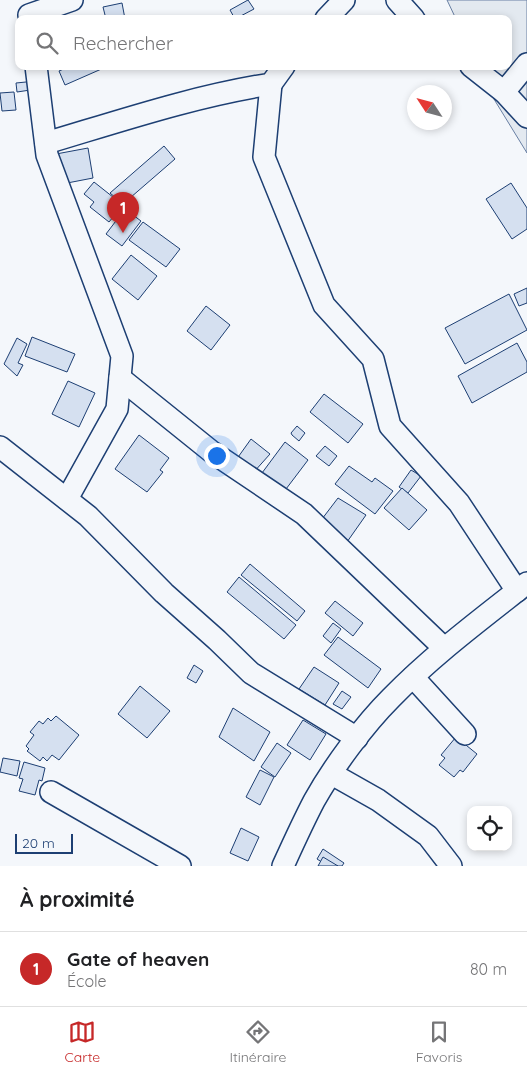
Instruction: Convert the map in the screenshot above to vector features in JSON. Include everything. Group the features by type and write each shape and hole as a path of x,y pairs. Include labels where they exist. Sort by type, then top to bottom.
{"street":[{"path":"29,11 72,0"},
{"path":"330,15 344,0"},
{"path":"397,0 410,15"},
{"path":"504,92 527,64"},
{"path":"37,70 47,155 122,356 117,409 67,499"},
{"path":"281,70 270,84 264,157 324,304 373,359 390,426 459,503 522,587 444,648 390,699 357,738 314,800 282,866"},
{"path":"476,70 504,92 527,118"},
{"path":"46,143 178,104 270,84"},
{"path":"120,378 212,452 304,514 444,648"},
{"path":"0,447 88,516 164,593 251,673 357,738"},
{"path":"413,677 466,734"},
{"path":"332,774 378,800 428,836 451,866"},
{"path":"50,792 180,866"}],"shaded area":[{"path":"447,0 527,0 527,153 489,91 479,70 512,70 512,15 454,15"}],"building":[{"path":"248,0 254,9 243,15 233,15 230,10"},
{"path":"122,3 124,15 105,15 103,7"},
{"path":"61,70 99,70 65,85 59,71"},
{"path":"36,81 37,89 17,92 16,83"},
{"path":"14,92 16,110 2,111 0,93"},
{"path":"164,146 175,159 123,204 110,193"},
{"path":"88,148 93,178 62,184 56,154"},
{"path":"94,182 123,205 109,222 90,207 94,202 84,194"},
{"path":"511,183 527,208 527,229 512,239 486,199"},
{"path":"125,209 141,221 122,246 106,234"},
{"path":"143,222 180,249 166,267 129,240"},
{"path":"131,255 157,276 138,300 112,279"},
{"path":"527,288 527,303 519,306 514,294"},
{"path":"509,294 527,330 465,364 445,328"},
{"path":"206,306 230,325 211,350 187,331"},
{"path":"32,337 75,354 67,372 25,356"},
{"path":"17,338 27,344 18,363 23,365 17,376 4,364"},
{"path":"517,343 527,362 527,372 472,403 458,376"},
{"path":"68,381 95,393 79,427 52,414"},
{"path":"324,394 363,424 348,443 310,412"},
{"path":"297,426 305,433 299,441 291,433"},
{"path":"139,435 169,458 160,470 163,472 147,492 115,469"},
{"path":"251,439 270,454 253,473 236,460"},
{"path":"285,442 308,460 283,493 259,477"},
{"path":"325,446 337,456 329,466 316,456"},
{"path":"349,466 372,482 375,478 393,491 375,514 335,484"},
{"path":"411,470 421,476 408,493 399,487"},
{"path":"402,488 427,510 409,530 384,508"},
{"path":"338,498 366,515 347,542 322,519"},
{"path":"250,564 305,611 297,621 241,575"},
{"path":"239,577 296,625 284,639 227,592"},
{"path":"335,601 363,623 353,636 325,613"},
{"path":"333,623 341,629 331,643 323,636"},
{"path":"338,637 381,669 368,688 324,655"},
{"path":"194,665 203,671 196,683 187,678"},
{"path":"314,667 339,683 325,705 299,689"},
{"path":"140,686 170,711 147,738 118,714"},
{"path":"342,691 351,697 342,709 333,704"},
{"path":"233,708 270,732 254,761 219,737"},
{"path":"56,716 79,735 59,760 52,755 47,761 43,757 40,761 27,751 29,749 26,746 34,735 30,732 39,721 43,724 48,718 51,721"},
{"path":"303,720 326,734 310,760 287,745"},
{"path":"456,737 477,754 463,772 460,770 454,777 439,765 445,758 441,755"},
{"path":"277,743 291,753 275,777 261,767"},
{"path":"3,758 20,761 17,776 0,772"},
{"path":"24,762 45,768 42,781 39,780 35,795 19,791 23,779 19,778"},
{"path":"260,770 274,777 260,805 246,797"},
{"path":"241,828 259,837 248,861 230,853"},
{"path":"323,849 344,863 342,866 328,866 317,859"},
{"path":"323,857 338,866 318,866"}],"place":[{"name":"Gate of heaven","path":"123,233"}]}
